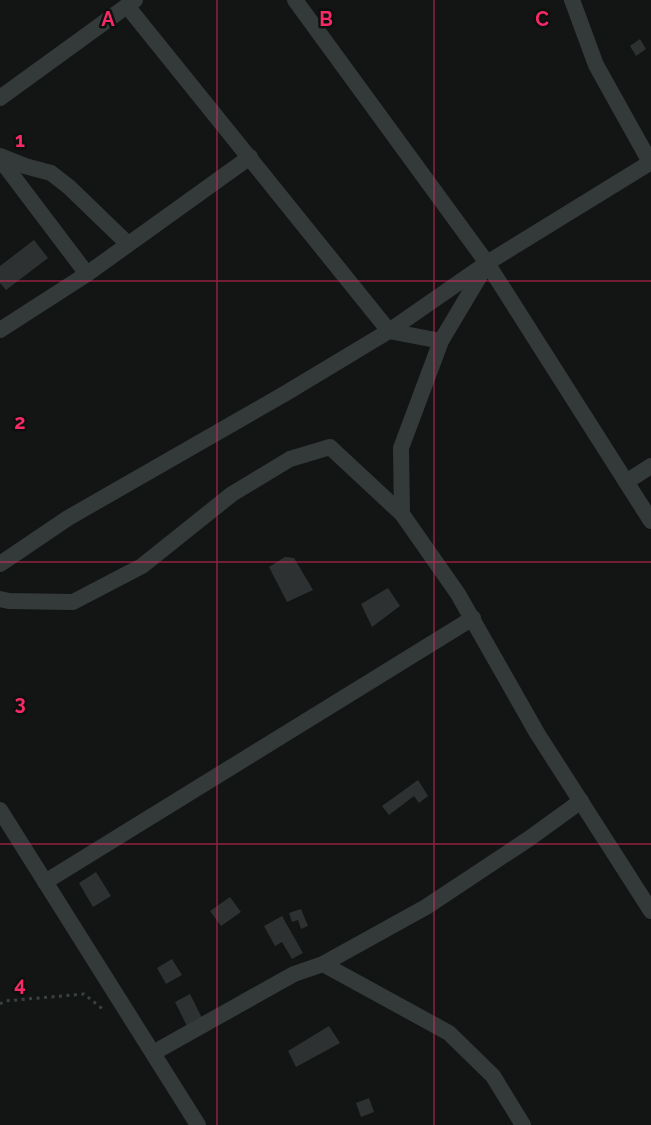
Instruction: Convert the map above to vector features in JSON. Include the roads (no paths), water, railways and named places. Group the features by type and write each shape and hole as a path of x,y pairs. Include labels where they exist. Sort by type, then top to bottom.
{"street":[{"path":"295,0 487,263 651,522"},
{"path":"0,564 68,518 389,331 487,263 651,162 596,65 572,0"},
{"path":"0,98 131,3 190,85 389,331 441,341"},
{"path":"0,158 51,173 69,187 128,244"},
{"path":"0,158 87,274"},
{"path":"0,330 87,274 250,158"},
{"path":"402,514 401,448 441,341 487,263"},
{"path":"0,599 9,602 73,602 142,566 232,494 290,459 330,447 402,514 458,594 537,733 651,911"},
{"path":"626,482 651,466"},
{"path":"45,882 473,618"},
{"path":"153,1053 294,974 323,964 426,907 581,801"},
{"path":"0,810 198,1125"},
{"path":"323,964 449,1033 493,1076 523,1125"}]}
